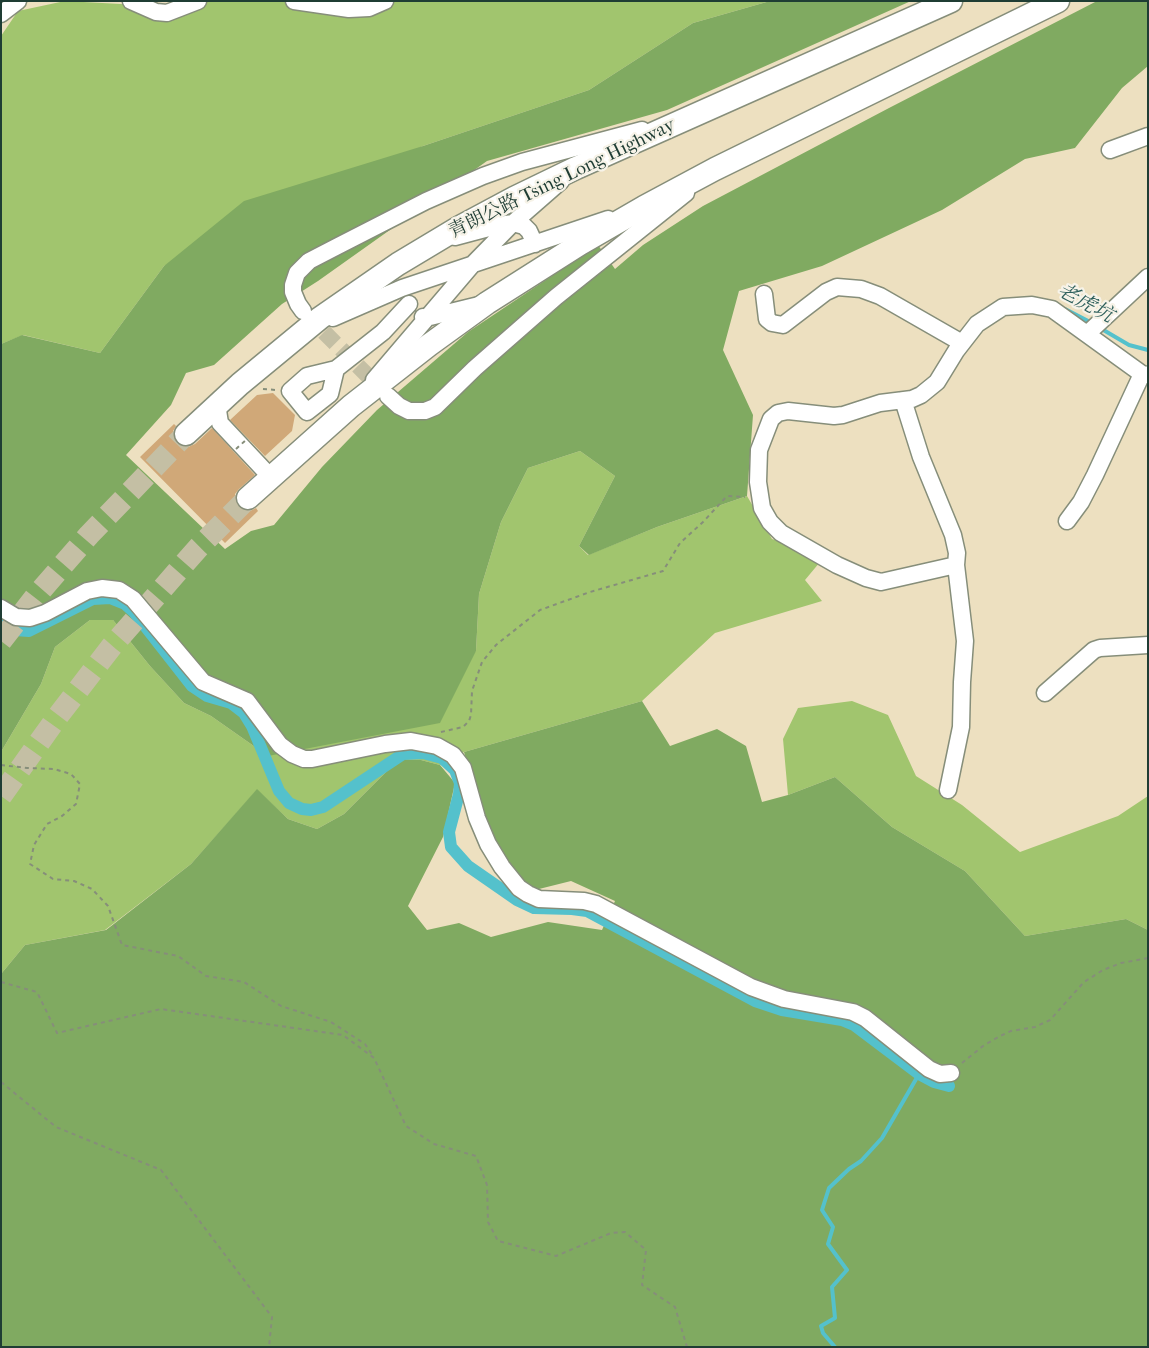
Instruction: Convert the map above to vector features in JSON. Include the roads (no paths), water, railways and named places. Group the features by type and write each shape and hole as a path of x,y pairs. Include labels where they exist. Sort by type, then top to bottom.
{"highway":[{"name":"青朗公路 Tsing Long Highway","path":"186,434 217,404 300,334 365,286 432,243 506,202 576,168 951,1"},
{"path":"248,498 351,406 385,389 429,345 487,303 572,249 644,207 715,169 1058,1"}],"street":[{"path":"1,14 18,1"},
{"path":"131,1 156,12 167,13 198,1"},
{"path":"294,1 349,10 369,8 385,1"},
{"path":"303,311 293,292 294,279 300,268 309,261 394,217 460,185 505,168 577,147 687,119"},
{"path":"1110,150 1148,136"},
{"path":"336,369 330,394 307,412 290,392 307,376 336,369 384,332 418,312 472,265 513,224 576,168"},
{"path":"385,389 399,406 408,411 425,411 435,407 550,302 715,169"},
{"path":"300,334 402,288 644,207"},
{"path":"432,243 500,225 513,224 524,226 529,231 535,244"},
{"path":"1089,332 1148,277"},
{"path":"764,294 767,319 772,324 783,325 826,292 837,287 862,289 880,296 962,343"},
{"path":"402,288 418,312"},
{"path":"351,406 418,312 487,303"},
{"path":"956,565 881,582 866,578 837,565 781,534 770,522 762,508 757,473 759,450 769,423 776,414 783,411 791,411 834,416 880,403 912,399 921,395 936,382 977,324 1003,307 1032,305 1052,309 1089,332 1145,375 1081,502 1067,522"},
{"path":"903,400 921,457 953,536 957,553 956,565 966,641 960,727 948,790"},
{"path":"217,404 220,423 265,471 274,474"},
{"path":"1,608 16,617 30,618 45,613 87,591 102,588 118,590 133,599 203,682 247,701 280,745 292,754 312,760 385,744 411,741 431,744 453,755 463,768 476,818 488,844 519,888 528,894 539,899 584,901 596,904 751,987 784,999 853,1012 865,1018 929,1069 940,1074 951,1072"},
{"path":"1045,693 1094,650 1148,645"}],"waterway":[{"name":"老虎坑","path":"1065,309 1092,323"},
{"name":"老虎坑","path":"1100,328 1129,345 1148,350"},
{"path":"1,620 15,630 29,631 93,599 110,598 125,604 134,612 192,686 207,696 231,703 244,713 252,726 279,791 289,803 302,809 311,810 323,807 403,754 423,753 442,758 455,770 460,783 449,832 451,847 468,866 517,900 534,908 587,911 755,1001 782,1010 842,1020 854,1025 919,1074 934,1082 949,1086"},
{"path":"835,1347 823,1333 821,1326 835,1318 832,1287 847,1270 828,1244 833,1227 822,1210 829,1188 849,1169 861,1161 882,1138 919,1074"}],"tunnel":[{"path":"307,315 383,391"},
{"path":"1,641 36,596 89,535 186,434"},
{"path":"1,796 58,716 112,646 199,547 248,498"}]}
